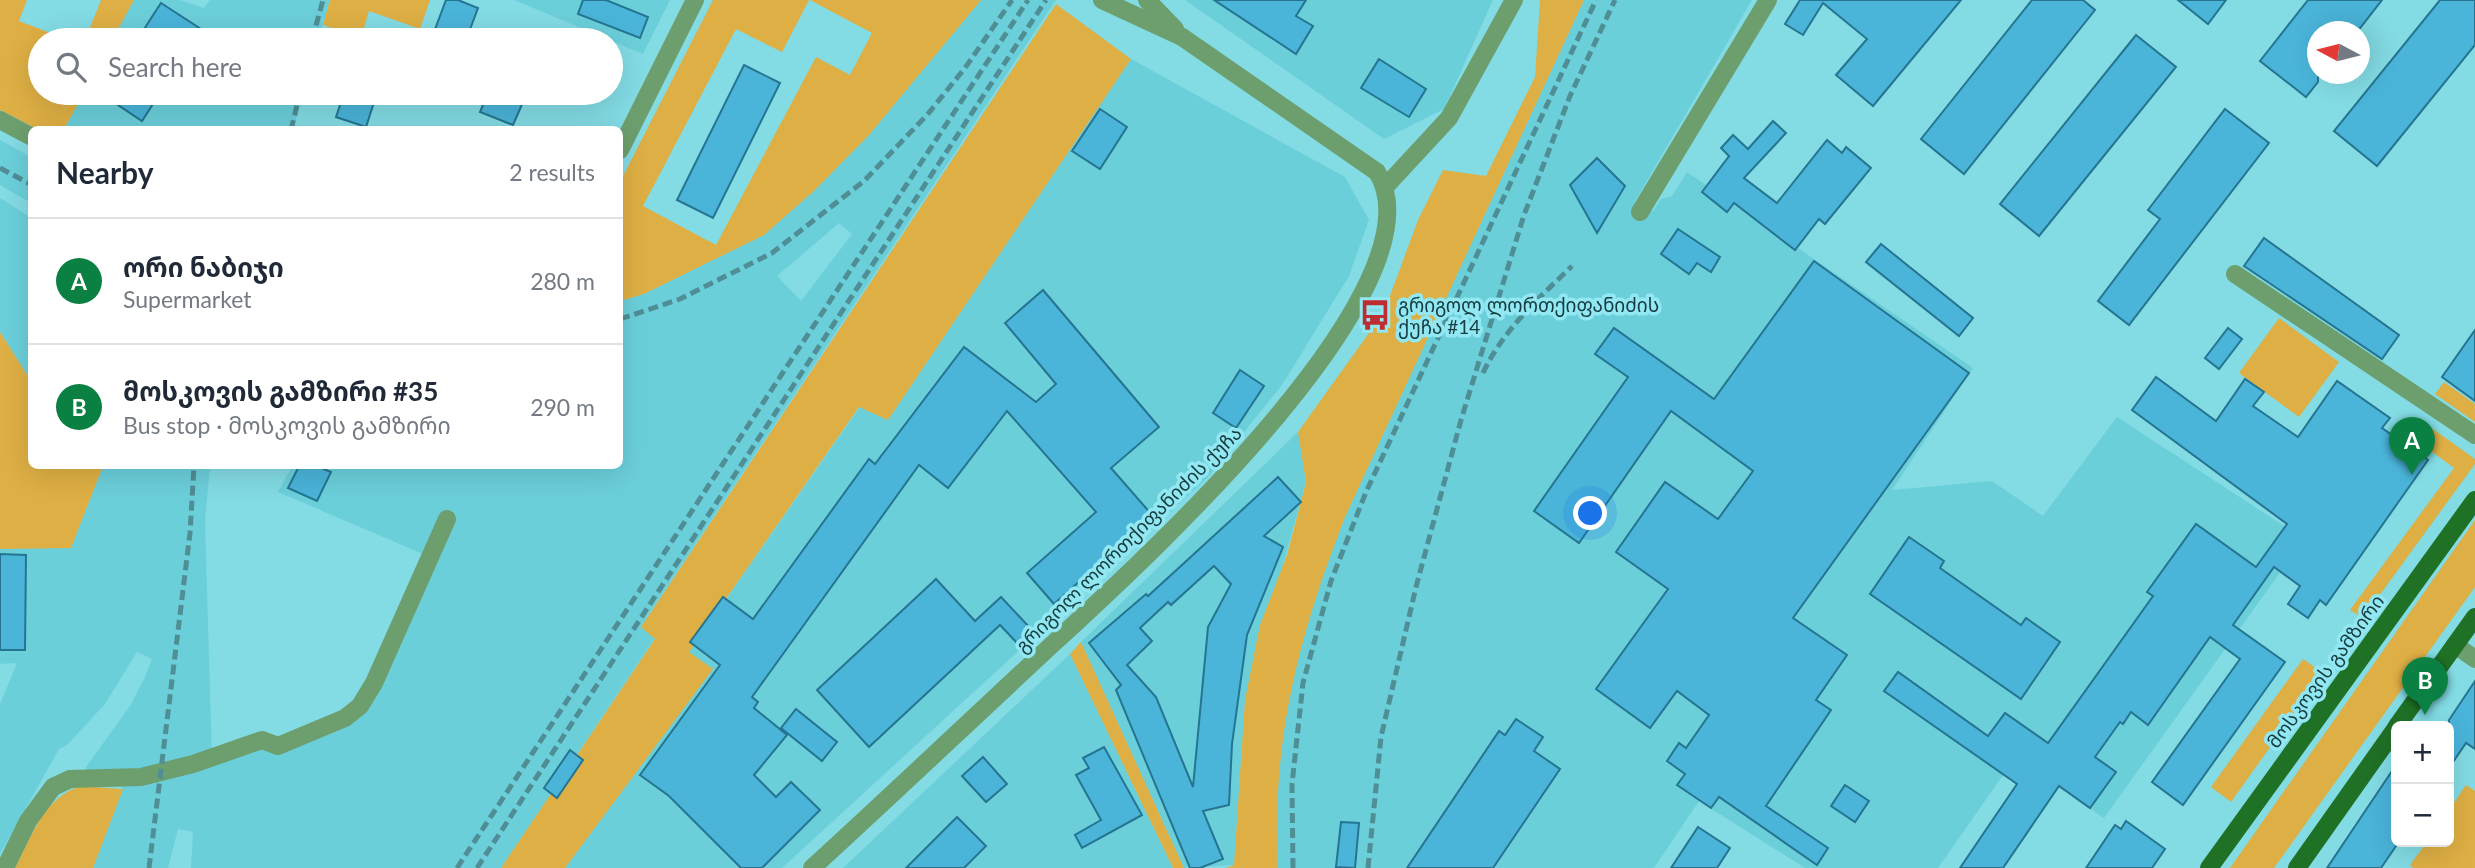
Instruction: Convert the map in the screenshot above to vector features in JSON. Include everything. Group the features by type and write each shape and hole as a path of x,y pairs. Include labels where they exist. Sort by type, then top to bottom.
{"main road":[{"name":"მოსკოვის გამზირი","path":"2209,868 2475,500"},
{"path":"2401,721 2475,617"},
{"path":"2297,868 2391,735"}],"street":[{"path":"623,144 695,0"},
{"path":"1102,0 1182,37 1358,156 1377,172 1386,186 1449,118 1514,0"},
{"path":"1147,0 1182,37"},
{"path":"1640,212 1768,0"},
{"path":"0,120 28,135"},
{"name":"გრიგოლ ლორთქიფანიძის ქუჩა","path":"812,868 1135,567 1252,447 1286,406 1355,307 1374,268 1383,237 1386,186"},
{"path":"2235,274 2475,435"},
{"path":"5,868 28,821 54,787 62,783 80,778 152,774 262,740 278,746 345,718 360,706 374,683 447,519"},
{"path":"2455,645 2475,659"}],"shaded area":[{"path":"0,0 27,0 19,21 37,28 28,28 28,105 77,105 66,126 31,126 0,110"},
{"path":"101,0 134,0 119,28 90,28"},
{"path":"134,0 180,0 204,8 210,0 330,0 322,28 119,28"},
{"path":"330,0 430,0 420,28 369,11 364,28 332,28 323,25"},
{"path":"514,0 670,0 643,54 623,46 623,28 581,28"},
{"path":"713,0 809,0 782,52 736,29 643,206 716,245 816,57 850,75 872,33 810,0 981,0 869,135 815,190 764,235 644,294 623,300 623,176"},
{"path":"981,0 1056,0 641,626 655,638 501,868 191,868 193,832 178,829 168,868 93,868 128,772 87,773 86,767 130,706 145,677 152,659 137,652 105,704 67,745 59,749 0,854 0,704 17,663 0,664 0,549 71,548 102,469 210,469 205,521 212,761 255,746 273,752 367,712 447,541 431,535 423,554 278,492 290,469 623,469 623,300 644,294 764,235 815,190 869,135","holes":["839,223 852,234 801,301 777,276"]},
{"path":"1185,0 1493,0 1444,109 1384,139"},
{"path":"1540,0 1584,0 1345,517 1329,561 1302,646 1284,732 1277,821 1278,868 1226,868 1234,865 1245,700 1260,625 1287,555 1306,482 1298,432 1384,312 1418,220 1443,170 1486,176 1535,77"},
{"path":"1584,0 1752,0 1634,203 1653,211 1661,199 1672,196 1687,172 1973,368 1892,490 1992,481 2043,516 2117,417 2304,539 2104,818 2015,758 1938,868 1805,868 1699,801 1654,868 1278,868 1275,811 1282,732 1299,646 1318,586 1345,517"},
{"path":"1056,4 1131,59 888,420 859,407 689,652 713,669 565,868 501,868 655,639 641,627"},
{"path":"1131,59 1345,177 1369,220 1349,276 1282,385 1207,478 782,868 565,868 713,669 689,652 860,407 888,420"},
{"path":"78,105 300,105 294,126 66,126"},
{"path":"0,140 28,155 28,201 0,185"},
{"path":"0,198 28,216 28,376 0,332"},
{"path":"2279,318 2339,362 2299,417 2239,373"},
{"path":"0,332 28,376 28,469 102,469 71,548 0,549"},
{"path":"2444,382 2475,404 2475,422 2435,394"},
{"path":"2419,419 2475,459 2475,464 2363,618 2350,610 2454,468 2408,434"},
{"path":"1298,432 1306,482 1245,700 1234,865 1184,868 1081,642"},
{"path":"2475,520 2475,587 2274,868 2230,868"},
{"path":"1081,642 1184,868 1173,868 1070,654"},
{"path":"1070,654 1173,868 843,868"},
{"path":"2303,659 2323,673 2231,802 2211,787"},
{"path":"2466,785 2475,791 2475,868 2413,868 2410,865 2423,847 2454,847 2454,803"},
{"path":"80,786 123,789 93,868 15,868 33,831 48,809 67,792"}],"building":[{"path":"446,0 458,0 478,8 470,28 436,28"},
{"path":"583,0 606,0 648,17 640,38 623,31 623,28 614,28 578,14"},
{"path":"1214,0 1306,0 1296,16 1313,26 1296,54"},
{"path":"1800,0 1961,0 1873,106 1836,75 1867,39 1823,3 1803,35 1785,24"},
{"path":"2032,0 2083,0 2095,10 1964,174 1921,139"},
{"path":"2178,0 2226,0 2208,24"},
{"path":"2308,0 2382,0 2366,21 2307,21 2307,84 2316,84 2306,97 2260,61"},
{"path":"2440,0 2475,0 2475,45 2377,166 2334,131"},
{"path":"161,3 199,28 145,28"},
{"path":"2136,35 2176,67 2039,236 2000,204"},
{"path":"1379,59 1426,89 1409,117 1361,88"},
{"path":"744,65 780,83 713,218 677,200"},
{"path":"118,105 152,105 142,121"},
{"path":"340,105 373,105 366,126 336,117"},
{"path":"483,105 522,105 513,125 480,112"},
{"path":"1100,109 1127,127 1100,169 1072,151"},
{"path":"2225,109 2269,143 2129,325 2098,301 2160,219 2148,210"},
{"path":"1773,121 1786,133 1744,178 1777,203 1827,140 1842,153 1846,147 1871,168 1825,224 1819,219 1795,250 1734,203 1727,212 1702,192 1729,156 1721,148 1733,135 1748,149"},
{"path":"1597,158 1625,186 1597,233 1570,185"},
{"path":"1678,229 1720,257 1711,272 1697,263 1689,274 1661,254"},
{"path":"2264,238 2399,335 2382,359 2244,266"},
{"path":"1881,244 1973,318 1959,336 1866,262"},
{"path":"1814,261 1969,373 1793,618 1847,655 1816,700 1831,710 1766,806 1828,848 1817,865 1719,797 1711,808 1677,785 1685,774 1667,761 1679,743 1686,748 1709,715 1677,691 1650,728 1596,689 1668,589 1616,552 1665,482 1718,519 1753,471 1671,411 1579,543 1534,511 1628,377 1595,354 1614,328 1714,399"},
{"path":"1043,290 1159,427 1111,468 1153,516 1054,604 1027,573 1096,512 1007,411 948,488 919,465 752,697 758,702 754,708 787,735 754,775 776,797 791,782 820,810 762,868 741,868 669,796 640,775 720,665 690,642 723,597 753,619 869,459 875,464 964,347 1036,402 1056,384 1005,323"},
{"path":"2228,328 2242,339 2219,369 2205,358"},
{"path":"2475,330 2475,401 2442,377"},
{"path":"1240,370 1264,386 1236,428 1213,413"},
{"path":"2156,377 2216,421 2245,379 2264,392 2253,406 2298,437 2337,381 2390,418 2382,428 2428,460 2326,605 2320,600 2308,618 2288,604 2300,586 2274,567 2233,625 2285,662 2183,805 2152,782 2240,659 2210,637 2148,725 2131,712 2123,724 2120,722 2095,757 2116,772 2090,808 2059,786 2003,868 1960,868 2017,784 1884,691 1898,672 1988,736 2005,713 2048,743 2153,596 2147,592 2196,524 2256,567 2287,524 2132,410"},
{"path":"298,469 324,469 331,472 317,501 288,488"},
{"path":"1278,477 1301,502 1264,536 1283,547 1247,635 1232,744 1229,805 1203,811 1223,859 1200,868 1190,868 1116,690 1121,685 1089,643 1146,594 1148,596","holes":["1214,566 1231,584 1208,627 1193,787 1156,697 1127,665 1152,641 1140,628 1168,602 1171,605"]},
{"path":"1909,537 1944,561 1940,568 2021,625 2026,618 2060,642 2021,699 1870,594"},
{"path":"0,554 26,555 25,650 0,650"},
{"path":"936,579 975,621 1001,597 1032,630 1018,644 1000,625 869,747 817,690"},
{"path":"2475,681 2475,749 2466,743 2454,761 2454,721 2449,720"},
{"path":"796,709 837,742 822,761 781,728"},
{"path":"1516,719 1543,737 1534,751 1560,769 1493,868 1407,868 1499,731 1505,735"},
{"path":"1104,747 1142,815 1082,848 1075,835 1101,820 1076,775 1089,768 1083,758"},
{"path":"570,750 583,760 557,798 544,788"},
{"path":"983,757 1007,784 986,802 962,776"},
{"path":"2391,772 2391,847 2395,847 2381,868 2327,868"},
{"path":"1845,785 1869,801 1855,822 1831,806"},
{"path":"957,817 986,846 964,868 906,868"},
{"path":"2126,821 2165,849 2152,868 2086,868 2115,825 2121,829"},
{"path":"1341,822 1359,823 1355,868 1336,867"},
{"path":"1698,827 1730,848 1717,868 1671,868"}],"railway":[{"path":"315,28 323,0"},
{"path":"623,318 680,299 772,253 864,181 927,115 965,68 1012,0"},
{"path":"457,868 1028,0"},
{"path":"477,868 1046,0"},
{"path":"1293,868 1292,784 1303,683 1331,581 1366,492 1596,0"},
{"path":"1368,868 1381,737 1416,587 1461,420 1524,215 1570,96 1615,0"},
{"path":"292,126 297,105"},
{"path":"0,168 28,183"},
{"path":"1483,373 1511,329 1572,266"},
{"path":"149,868 190,533 194,469"}],"place":[{"name":"გრიგოლ ლორთქიფანიძის ქუჩა #14","path":"1375,315"},
{"name":"ორი ნაბიჯი","path":"2412,475"},
{"name":"მოსკოვის გამზირი #35","path":"2425,715"}]}
